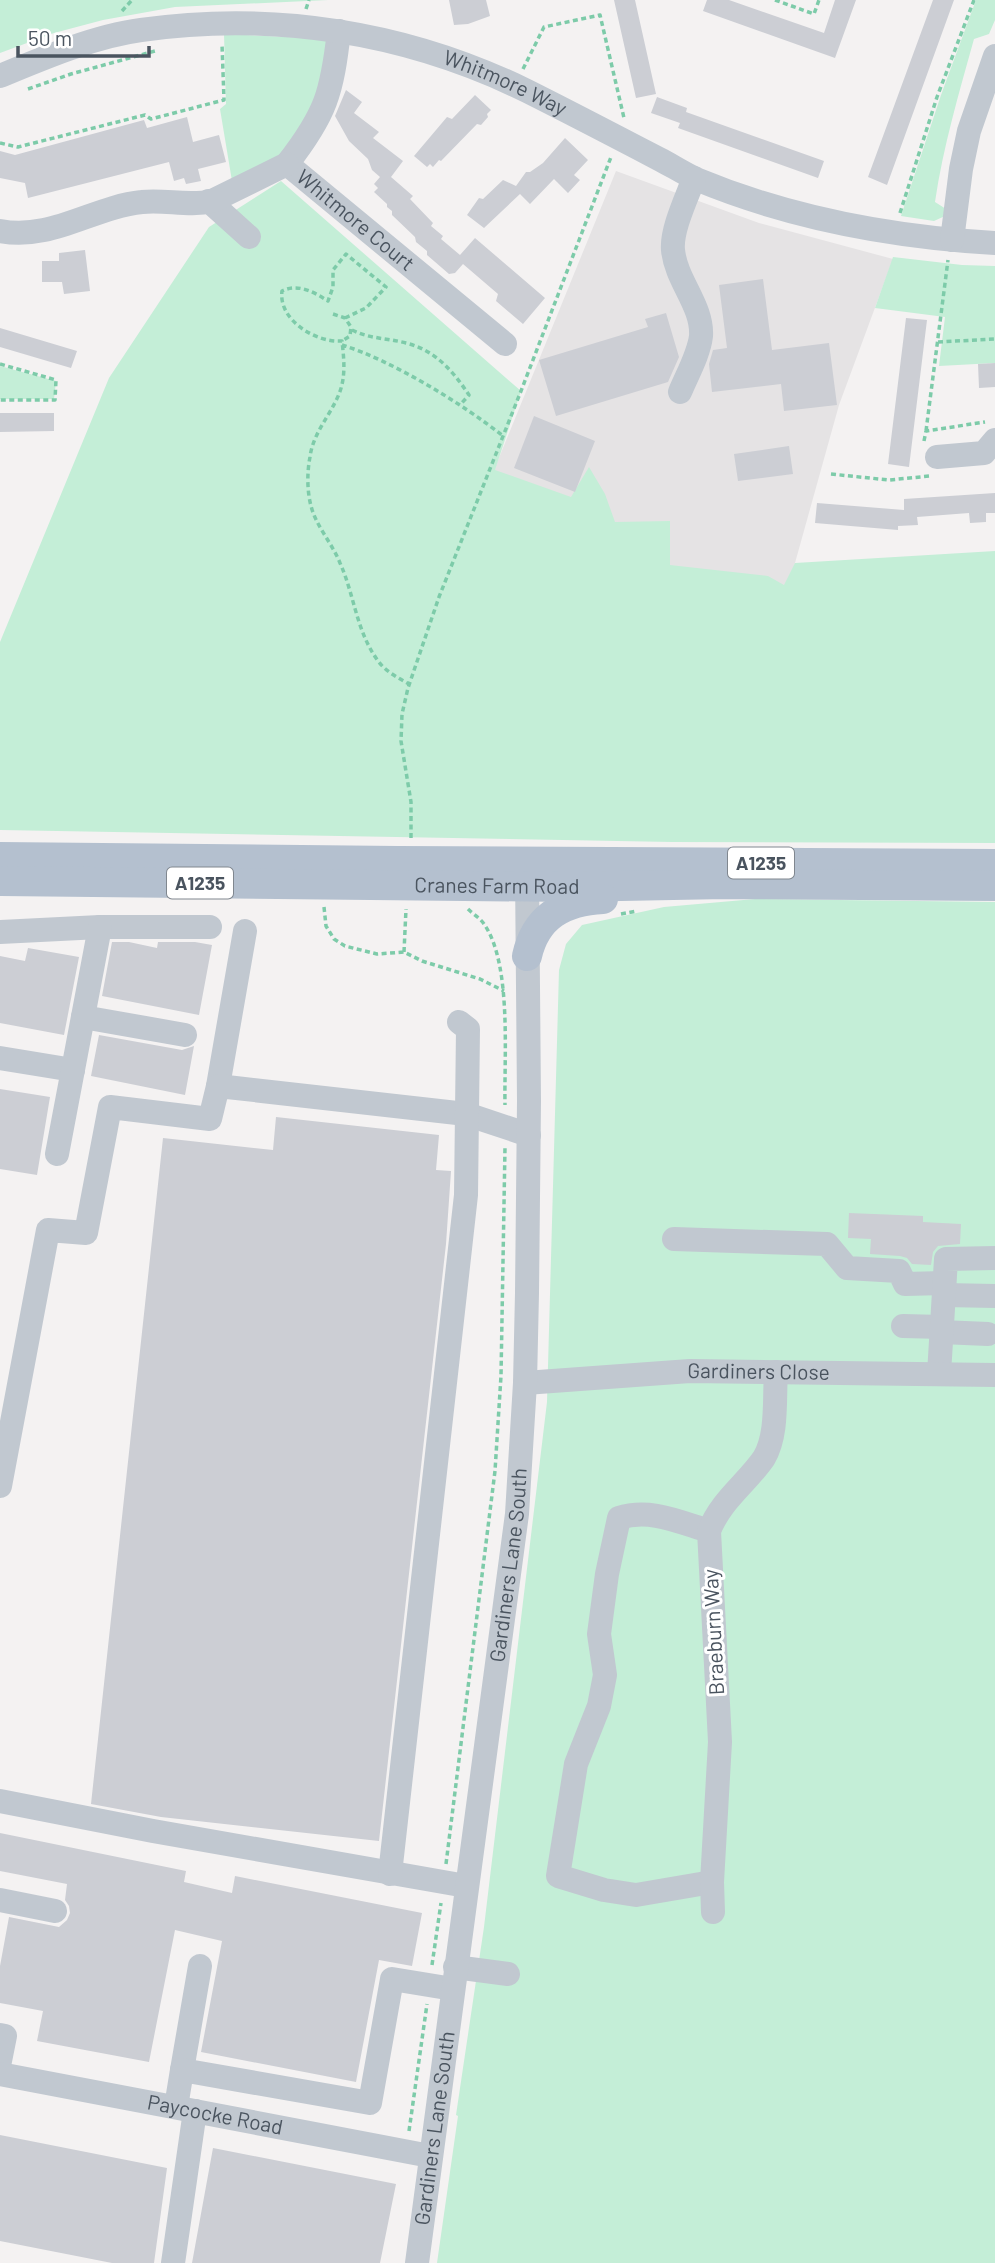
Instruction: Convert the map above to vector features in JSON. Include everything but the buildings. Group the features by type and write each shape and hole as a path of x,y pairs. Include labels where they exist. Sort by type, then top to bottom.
{"main road":[{"name":"Cranes Farm Road","path":"0,857 527,874 725,884 995,886"},
{"name":"Cranes Farm Road","path":"527,874 995,864"},
{"name":"Cranes Farm Road","path":"0,881 412,872"},
{"name":"A1235","path":"527,956 535,931 544,921 571,904 725,884"}],"street":[{"name":"Whitmore Way","path":"0,76 102,39 139,30 258,23 339,31 413,47 465,64 526,90 615,149 757,201 827,221 956,250 995,243"},
{"name":"Whitmore Court","path":"339,31 335,67 326,103 305,141 286,164 505,344"},
{"path":"956,250 961,169 969,131 994,61"},
{"path":"0,231 31,233 52,229 141,202 191,204 209,201 286,164"},
{"path":"680,391 701,339 698,316 678,274 673,249 694,178"},
{"path":"209,201 249,237"},
{"path":"934,467 984,453 995,440"},
{"name":"Gardiners Lane South","path":"417,2263 418,2153 446,1980 455,1884 517,1514 525,1383 517,1131 527,956 527,874"},
{"path":"0,932 100,927 209,927"},
{"path":"57,1154 100,927"},
{"path":"0,1486 48,1230 86,1234 110,1107 210,1119 245,931"},
{"path":"83,1017 185,1035"},
{"path":"390,1874 466,1195 468,1029 460,1022"},
{"path":"0,1058 73,1070"},
{"path":"218,1086 466,1114 517,1131"},
{"path":"674,1239 827,1244 847,1268 899,1271 905,1284 995,1296"},
{"path":"939,1374 946,1259 995,1258"},
{"path":"903,1326 988,1334"},
{"name":"Gardiners Close","path":"525,1383 690,1371 995,1374"},
{"path":"712,1882 636,1895 604,1890 558,1876 576,1764 599,1706 605,1675 599,1634 607,1574 619,1518 634,1514 657,1515 709,1531 714,1518 764,1457 771,1437 776,1372"},
{"name":"Braeburn Way","path":"709,1531 720,1742 712,1882 713,1912"},
{"path":"0,1801 455,1884"},
{"path":"0,1900 55,1911"},
{"path":"173,2263 186,2109 182,2070 200,1966"},
{"path":"182,2070 370,2103 392,1979 446,1980 508,1974"},
{"path":"0,2035 5,2036 0,2061"},
{"name":"Paycocke Road","path":"0,2074 418,2153"}],"path":[{"path":"775,0 814,14 819,0"},
{"path":"898,219 937,97 974,0"},
{"path":"404,952 412,872 411,802 401,741 402,714 439,597 615,149 600,16 544,27 521,74"},
{"path":"0,143 18,147 145,115 151,119 224,100 222,41"},
{"path":"20,92 71,74 156,51"},
{"path":"926,431 947,260 956,250"},
{"path":"345,318 366,308 386,287 346,254 333,270 333,287 328,301 305,289 291,288 282,291 282,301 287,313 299,326 375,359 460,405 503,436"},
{"path":"333,314 345,318 352,330 371,338 406,343 427,351 454,374 469,395 460,405"},
{"path":"352,330 342,343 344,368 340,393 314,438 309,457 310,502 316,521 342,565 358,621 374,656 382,667 410,684"},
{"path":"937,342 995,339"},
{"path":"0,364 57,380 55,400 0,400"},
{"path":"831,474 889,480 934,467"},
{"path":"321,897 326,926 334,939 345,946 377,954 404,952 422,961 480,979 504,991"},
{"path":"418,2153 446,1980 495,1471 517,1131 504,991 497,956 483,923 464,906"}],"shaded area":[{"path":"616,171 759,223 893,259 839,405 790,589 690,794 494,470"}],"green space":[{"path":"0,0 328,0 175,7 103,20 54,33 0,53"},
{"path":"976,0 995,0 995,20 989,34 974,39 952,120 935,202 946,209 945,216 934,221 901,216 941,95"},
{"path":"224,34 333,39 318,105 277,166 233,187 220,109 226,104"},
{"path":"281,181 521,391 495,470 571,497 589,467 605,494 615,522 670,521 670,565 768,576 784,585 795,563 995,551 995,843 672,842 0,830 0,642 109,378 209,227"},
{"path":"893,257 995,266 995,363 939,366 945,317 875,308"},
{"path":"0,366 56,381 54,399 0,399"},
{"path":"755,899 995,902 995,2263 437,2263 484,1927 547,1402 559,970 566,944 582,925 664,907"}]}
